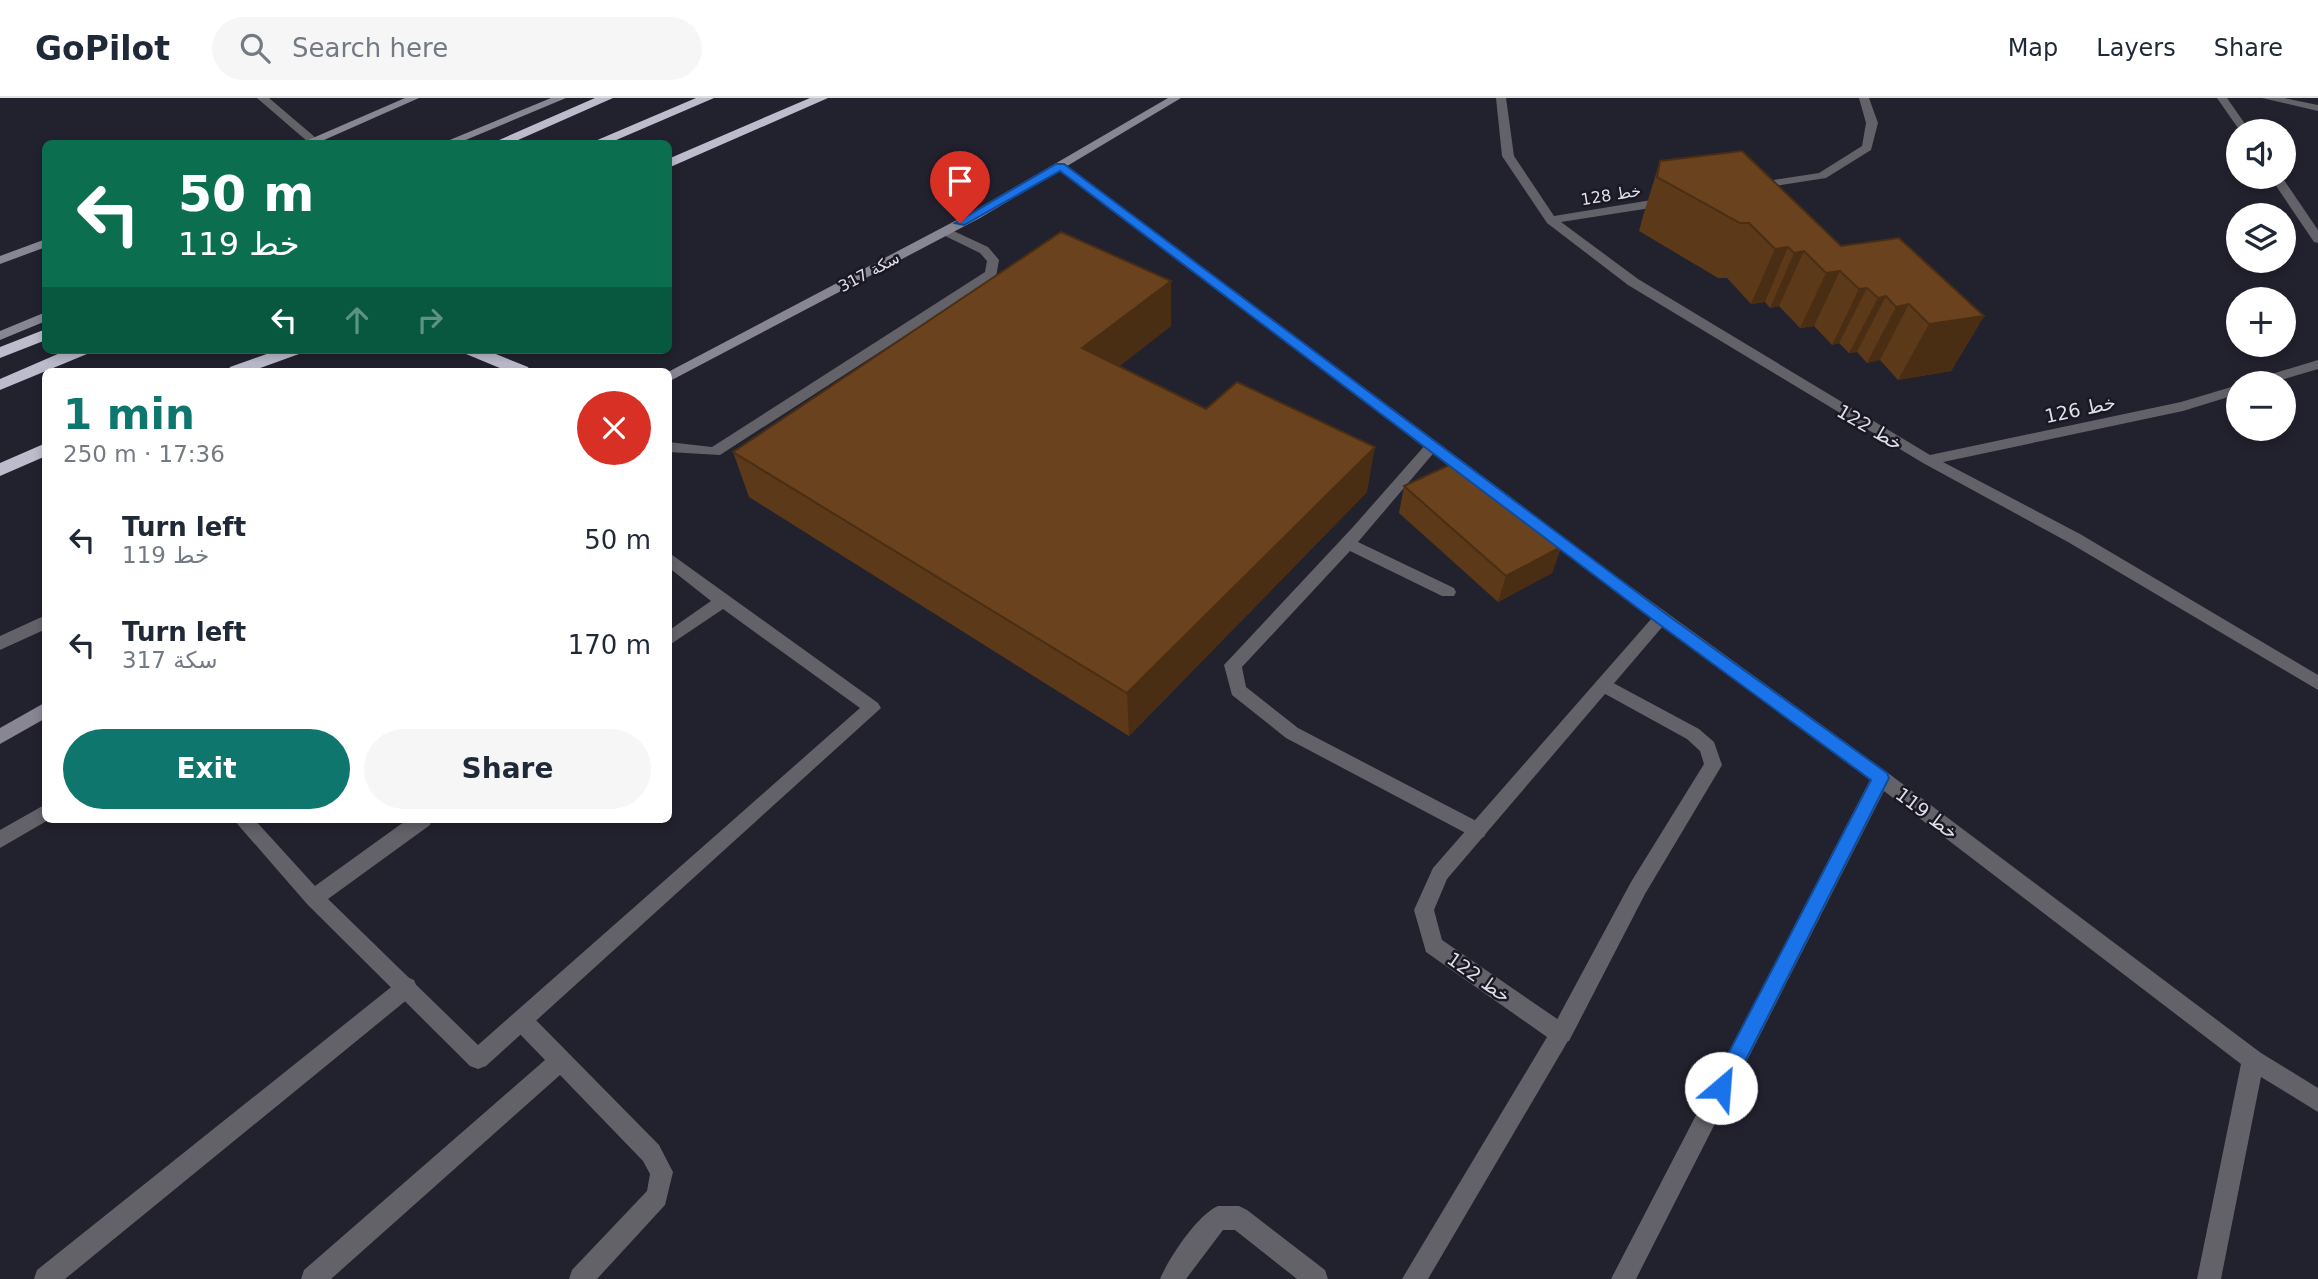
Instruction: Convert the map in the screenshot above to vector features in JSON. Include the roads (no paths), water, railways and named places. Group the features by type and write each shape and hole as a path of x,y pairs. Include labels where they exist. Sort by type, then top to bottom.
{"highway":[{"path":"506,140 606,98"},
{"path":"604,140 707,98"},
{"path":"672,162 821,98"},
{"path":"0,353 42,336"},
{"path":"0,385 72,354"},
{"path":"222,368 252,354"},
{"path":"244,368 282,354"},
{"path":"482,354 515,368"},
{"path":"0,470 42,451"}],"street":[{"path":"261,98 306,140"},
{"path":"313,140 414,98"},
{"path":"455,140 561,98"},
{"name":"سكة 317","path":"672,376 945,231 1060,166 1149,111 1176,98"},
{"path":"1486,98 1504,121"},
{"name":"خط 122","path":"1501,98 1508,156 1550,220 1633,282 1928,460 2074,538 2318,683"},
{"path":"1740,190 1822,176 1867,148 1872,123 1864,98"},
{"path":"2222,98 2237,119"},
{"path":"2267,98 2318,108"},
{"name":"خط 119","path":"1060,166 1661,618 1881,778 2253,1060 2318,1101"},
{"path":"2284,189 2318,239"},
{"name":"خط 128","path":"1550,220 1686,198"},
{"path":"672,447 715,452 991,274 993,260 984,250 945,231"},
{"path":"0,261 42,245"},
{"path":"0,337 42,318"},
{"path":"2296,371 2318,364"},
{"name":"خط 126","path":"1928,460 2183,406 2226,393"},
{"path":"1432,446 1347,543 1233,665 1238,690 1292,733 1477,831"},
{"path":"1347,543 1448,593"},
{"path":"246,823 314,898 478,1059 872,708 672,561"},
{"path":"672,637 723,601"},
{"name":"خط 122","path":"1561,1034 1433,945 1424,909 1440,874 1661,618"},
{"path":"0,644 42,623"},
{"path":"1414,1279 1561,1034 1638,888 1713,765 1708,747 1693,734 1604,685"},
{"path":"0,737 42,711"},
{"path":"1623,1279 1881,778"},
{"path":"0,840 42,814"},
{"path":"314,898 417,823"},
{"path":"46,1279 407,987"},
{"path":"522,1021 651,1153 662,1172 657,1197 640,1219 581,1279"},
{"path":"313,1279 561,1060"},
{"path":"2209,1279 2253,1060"},
{"path":"1172,1279 1203,1234 1218,1218 1239,1218 1316,1279"}]}
